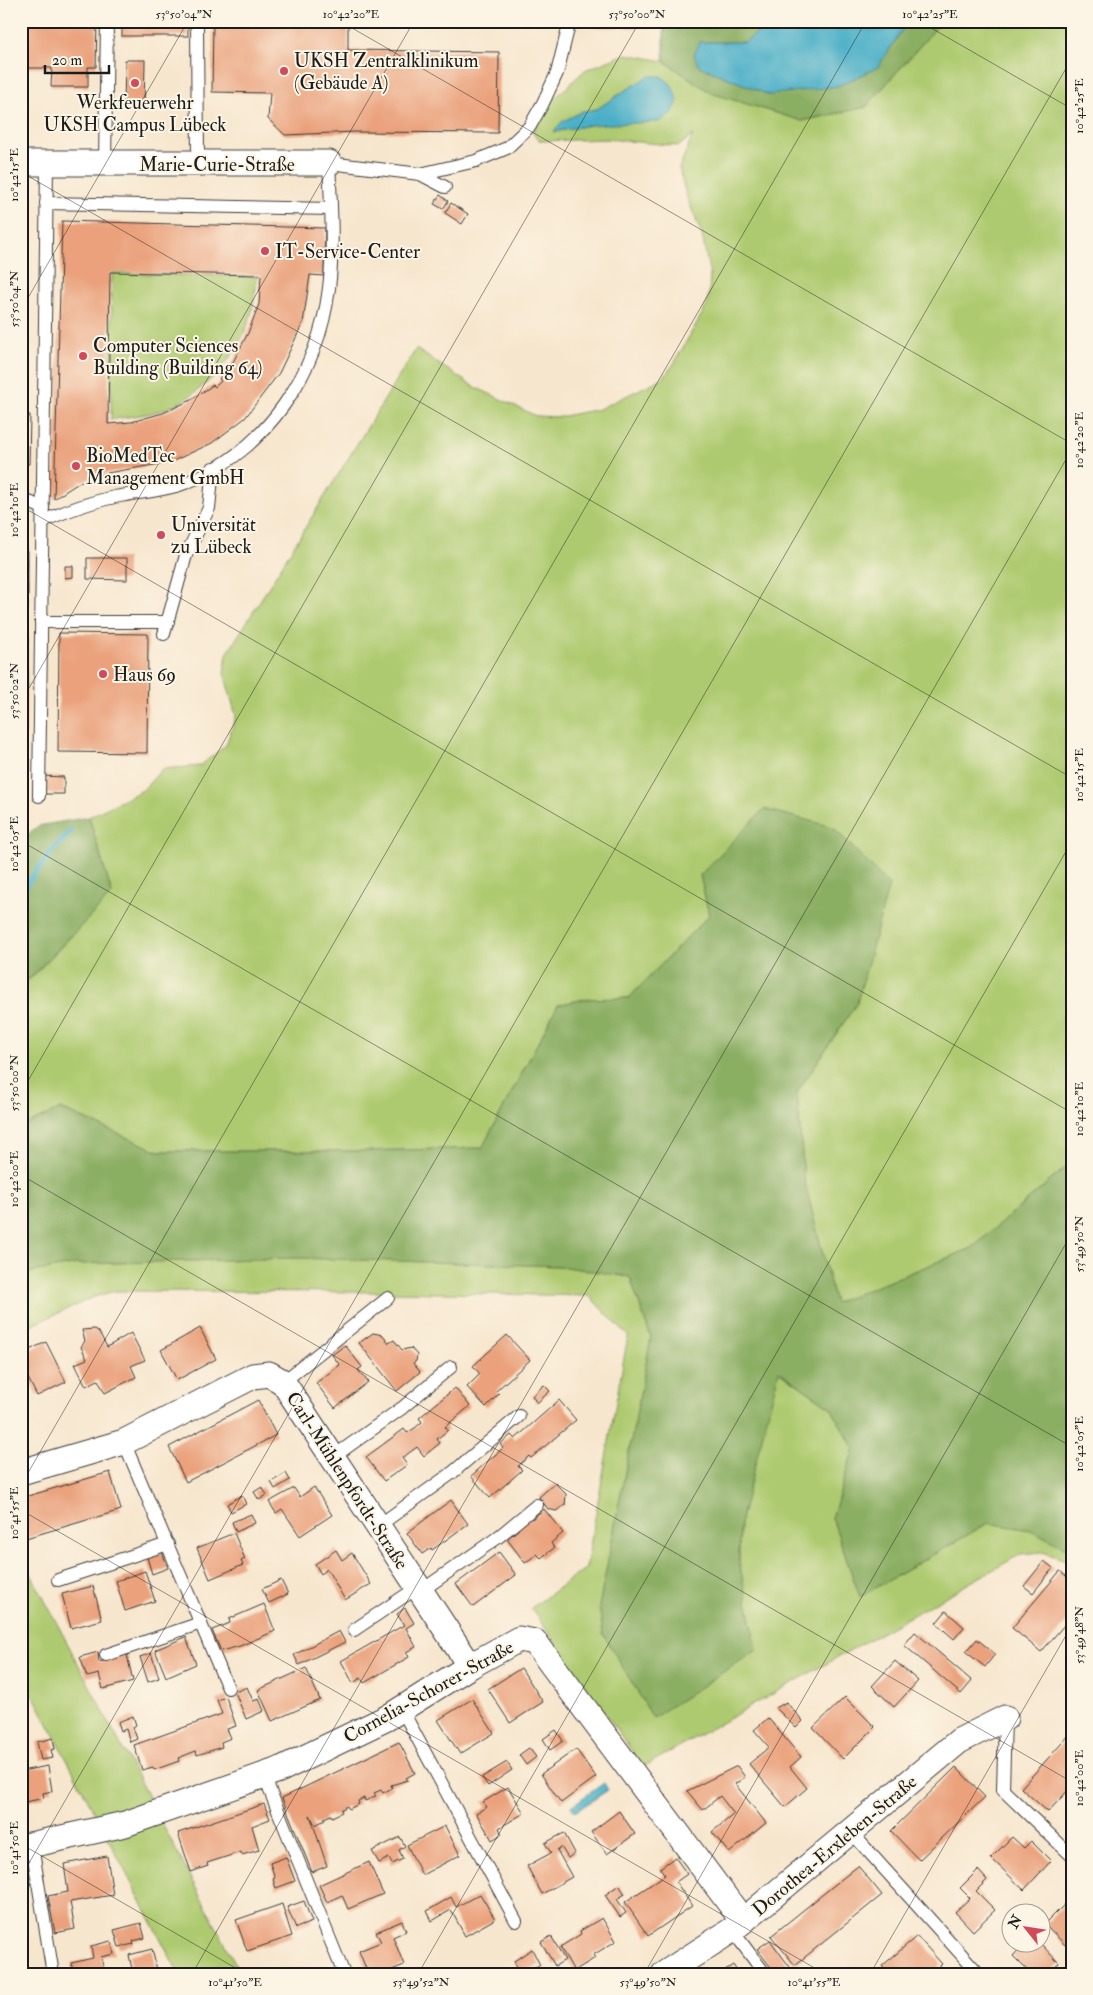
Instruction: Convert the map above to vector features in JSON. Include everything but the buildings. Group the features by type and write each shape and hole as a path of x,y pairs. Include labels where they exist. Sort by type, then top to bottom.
{"street":[{"name":"Marie-Curie-Straße","path":"21,163 329,163"},
{"name":"Carl-Mühlenpfordt-Straße","path":"21,1472 124,1442 253,1376 270,1374 283,1382 470,1666"},
{"name":"Cornelia-Schorer-Straße","path":"26,1846 125,1824 279,1770 387,1718 470,1666 519,1639 535,1642 738,1925"},
{"name":"Dorothea-Erxleben-Straße","path":"664,1974 738,1925 959,1741 1005,1718"}],"lane":[{"path":"105,164 107,21"},
{"path":"197,21 198,163"},
{"path":"43,515 116,496 151,492 186,483 251,444 283,409 306,370 319,331 329,290 332,247 329,163 420,174 476,162 507,148 530,126 543,103 557,73 570,21"},
{"path":"39,796 47,164"},
{"path":"420,174 445,187"},
{"path":"46,203 331,209"},
{"path":"164,634 186,555 209,508 213,468"},
{"path":"21,502 29,502 43,515"},
{"path":"41,622 168,622"},
{"path":"283,1382 388,1298"},
{"path":"333,1457 402,1408 451,1367"},
{"path":"378,1526 452,1473 519,1416"},
{"path":"124,1442 228,1688"},
{"path":"354,1630 497,1538 537,1505"},
{"path":"58,1580 168,1544"},
{"path":"106,1655 201,1623"},
{"path":"401,1708 516,1921"},
{"path":"1005,1718 1002,1790 1072,1856"},
{"path":"264,1776 344,1974"},
{"path":"850,1832 979,1974"},
{"path":"26,1846 53,1974"},
{"path":"738,1925 765,1974"}],"green space":[{"path":"664,21 767,21 766,26 745,42 700,42 699,66 769,95 878,67 908,21 942,21 866,107 802,121 711,93 664,61"},
{"path":"942,21 1072,21 1072,1162 972,1248 835,1303 804,1179 797,1092 857,1003 700,875 709,915 629,998 584,999 558,1005 482,1148 361,1151 158,1151 61,1109 21,1127 21,985 31,978 112,894 89,817 143,790 162,769 200,766 226,745 236,716 224,673 227,654 416,349 471,385 536,416 559,417 599,409 663,378 673,365 707,305 710,275 702,235 686,195 679,168 693,135 679,146 608,139 540,141 533,134 538,120 549,104 585,70 626,54 664,61 711,93 803,121 866,107","holes":["661,76 671,84 678,100 590,125 554,132 583,111 597,109 627,89"]},
{"path":"112,273 258,277 251,315 246,330 229,358 208,382 182,401 168,408 147,414 111,420"},
{"path":"21,464 29,464 28,551 21,551"},
{"path":"21,597 28,597 26,687 21,687"},
{"path":"764,809 833,827 889,885 857,1003 797,1092 804,1179 835,1303 972,1248 1072,1162 1072,1551 1031,1530 988,1523 860,1597 832,1518 854,1448 831,1408 779,1371 740,1523 739,1561 757,1650 653,1718 603,1634 599,1607 651,1338 630,1277 560,1266 296,1258 77,1264 21,1274 21,1127 61,1109 158,1151 361,1151 482,1148 558,1005 584,999 629,998 709,915 700,875"},
{"path":"89,817 112,894 21,987 21,841 38,826"},
{"path":"296,1258 560,1266 630,1277 651,1338 599,1607 743,1586 739,1561 740,1523 778,1371 831,1408 854,1449 832,1518 860,1597 988,1523 1031,1530 1072,1551 1072,1562 1042,1552 1021,1554 643,1767 531,1608 586,1568 628,1336 589,1296 389,1292 115,1291 94,1297 21,1330 21,1274 77,1264"},
{"path":"21,1555 241,1974 179,1974 21,1672"}],"water":[{"path":"767,21 908,21 878,67 838,86 769,95 699,66 694,55 700,42 745,42 766,26"},
{"path":"648,76 661,76 671,84 678,100 673,112 660,122 590,125 553,132 563,121 583,111 597,109"},
{"path":"604,1783 608,1790 575,1812 571,1806"}],"waterway":[{"path":"21,892 51,852 71,831"}],"place":[{"name":"UKSH Zentralklinikum (Gebäude A)","path":"284,71"},
{"name":"Werkfeuerwehr UKSH Campus Lübeck","path":"135,83"},
{"name":"IT-Service-Center","path":"265,251"},
{"name":"Computer Sciences Building (Building 64)","path":"83,356"},
{"name":"BioMedTec Management GmbH","path":"76,466"},
{"name":"Universität zu Lübeck","path":"161,535"},
{"name":"Haus 69","path":"103,674"}]}
